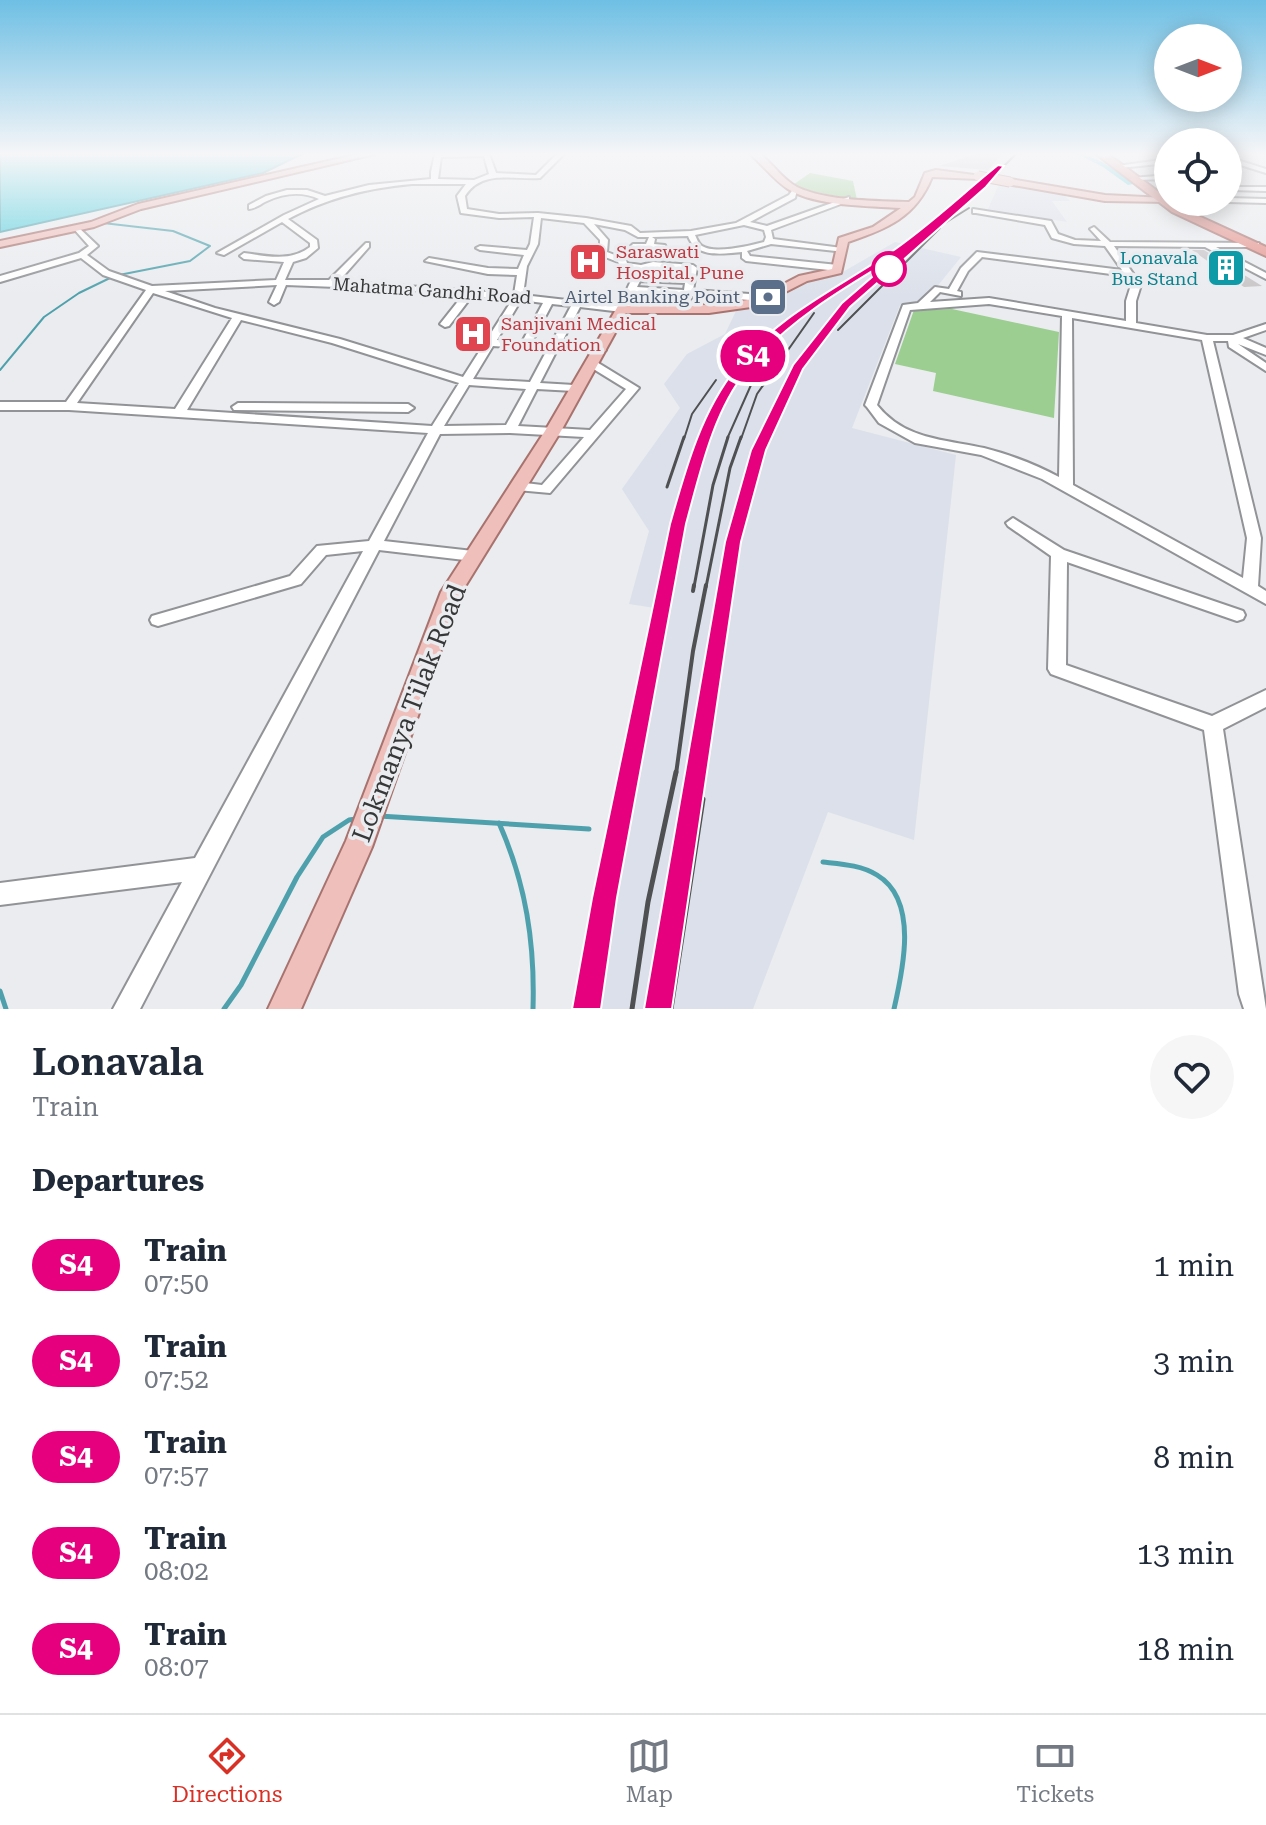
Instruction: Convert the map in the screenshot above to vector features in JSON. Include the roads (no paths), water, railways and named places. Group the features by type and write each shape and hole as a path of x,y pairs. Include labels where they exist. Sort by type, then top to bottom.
{"highway":[{"path":"1186,216 1261,248"}],"main road":[{"path":"0,244 94,224 138,207 164,201"},
{"path":"869,201 911,205"},
{"path":"838,268 843,240 877,229 915,201"},
{"name":"Mahatma Gandhi Road","path":"624,306 709,309 758,302 803,278 823,276 838,268"},
{"name":"Lokmanya Tilak Road","path":"284,1009 358,847 451,592 553,431 574,388 624,306"}],"street":[{"path":"252,207 259,201"},
{"path":"221,253 321,201"},
{"path":"460,201 464,211 499,216 538,215 586,220 628,228 638,235 651,235 691,233 743,222 782,201"},
{"path":"743,222 767,229 841,201"},
{"path":"976,211 1048,223 1055,236 1074,242 1261,248"},
{"path":"126,1009 436,430 518,297 538,215"},
{"path":"244,256 289,260 303,256 314,248 314,242 283,219"},
{"path":"586,220 604,240 603,253 621,260 624,265 693,268"},
{"path":"0,279 82,255 94,246 77,228"},
{"path":"767,229 768,241"},
{"path":"1094,229 1136,285 1131,301 1131,325"},
{"path":"686,305 698,253 691,233"},
{"path":"650,246 651,235"},
{"path":"838,268 746,258 743,255 768,241 842,250"},
{"path":"1205,245 1266,276"},
{"path":"621,260 636,246 662,247 664,253 749,251"},
{"path":"480,248 530,253"},
{"path":"952,292 964,270 980,254 1128,274"},
{"path":"82,255 106,273 151,289 468,382 574,388"},
{"path":"274,302 289,260"},
{"path":"429,261 488,271 522,272"},
{"path":"332,283 351,262"},
{"path":"641,268 624,306 686,305 709,309"},
{"path":"637,278 690,281"},
{"name":"Mahatma Gandhi Road","path":"151,289 211,283 376,283 624,306"},
{"path":"69,406 151,289"},
{"path":"632,289 765,298"},
{"path":"921,306 938,289 989,301 1207,338 1234,338 1266,327"},
{"path":"445,324 470,292"},
{"path":"526,344 549,301"},
{"path":"989,301 906,307 871,405 883,420 919,440 984,452 1034,470 1266,598"},
{"path":"510,429 577,304"},
{"path":"1066,487 1067,315"},
{"path":"179,413 238,317"},
{"path":"1207,338 1254,538 1250,589"},
{"path":"1234,338 1266,352"},
{"path":"1234,338 1233,345 1266,368"},
{"path":"491,343 555,346 596,356 633,388 545,490 517,486"},
{"path":"0,406 69,406 436,430 510,429 595,434"},
{"path":"238,407 408,408"},
{"path":"347,424 356,408"},
{"path":"1013,523 1059,554 1237,615"},
{"path":"158,620 295,580 322,550 376,545 473,556"},
{"path":"1059,554 1057,669 1213,725 1266,698"},
{"path":"1213,725 1251,994 1257,1009"},
{"path":"0,894 202,868"}],"water":[{"path":"0,201 138,201 0,232"}],"waterway":[{"path":"103,223 173,231 210,246 190,261 119,275"},
{"path":"0,370 44,317 79,293 112,277"},
{"path":"379,816 499,823"},
{"path":"224,1009 241,985 297,877 323,837 349,820 356,819"},
{"path":"499,823 589,829"},
{"path":"499,823 516,869 527,914 533,1009"},
{"path":"823,862 864,869 877,875 890,886 899,901 905,937 894,1009"},
{"path":"0,991 6,1009"}],"railway":[{"path":"706,439 739,376 785,325 824,296 906,245 960,201"},
{"path":"945,223 969,208"},
{"path":"838,330 940,228"},
{"path":"764,439 787,390 815,345 849,304 889,268"},
{"path":"741,439 757,394 814,313"},
{"path":"684,439 692,414 716,380"},
{"path":"727,439 751,385"},
{"path":"667,487 684,437"},
{"path":"666,587 691,476 706,437"},
{"path":"694,587 713,485 728,437"},
{"path":"706,587 730,468 741,437"},
{"path":"726,587 741,508 765,437"},
{"path":"629,774 666,585"},
{"path":"693,591 694,585"},
{"path":"676,774 693,651 706,585"},
{"path":"696,774 726,585"},
{"path":"587,1009 604,898 629,772"},
{"path":"632,1009 648,902 676,772"},
{"path":"658,1009 696,772"},
{"path":"671,1009 703,799"}],"train":[{"name":"S4","path":"587,1009 604,898 678,524 691,476 717,409 741,369 776,333 835,288 893,255 956,201"},
{"name":"S4","path":"658,1009 733,542 758,450 798,368 846,305 966,201"}],"place":[{"name":"Saraswati Hospital, Pune","path":"588,262"},
{"name":"Lonavala Bus Stand","path":"1226,268"},
{"name":"Airtel Banking Point","path":"768,297"},
{"name":"Sanjivani Medical Foundation","path":"473,334"}]}
